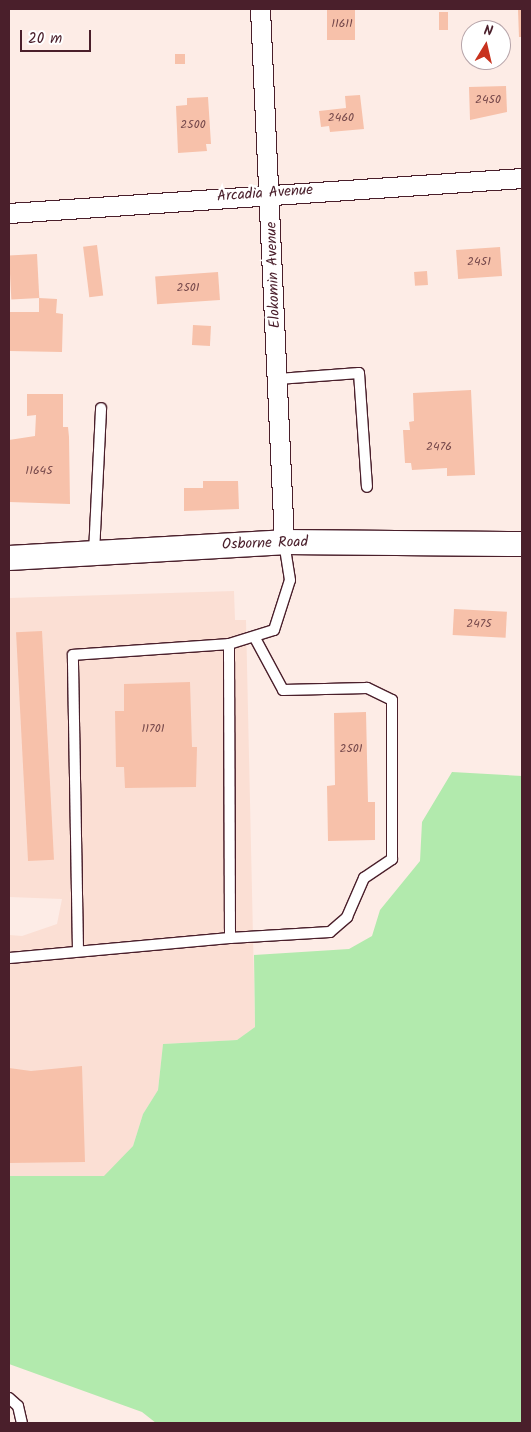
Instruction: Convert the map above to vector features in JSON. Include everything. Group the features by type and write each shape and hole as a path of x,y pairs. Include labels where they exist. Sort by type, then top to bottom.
{"street":[{"name":"Elokomin Avenue","path":"260,9 270,193 284,542"},
{"name":"Arcadia Avenue","path":"9,213 270,193 522,178"},
{"name":"Osborne Road","path":"9,558 284,542 522,544"}],"lane":[{"path":"278,379 359,373 368,487"},
{"path":"94,553 101,408"},
{"path":"78,950 73,655 229,644 255,638 274,630 287,602 290,580 284,542"},
{"path":"9,958 78,950 330,932 347,917 364,878 392,859 392,700 366,688 283,690 255,638"},
{"path":"229,644 230,938"},
{"path":"9,1398 18,1406 22,1423"}],"shaded area":[{"path":"234,591 235,620 246,620 255,1027 237,1040 163,1044 158,1090 143,1114 133,1146 105,1176 9,1176 9,935 22,936 57,924 62,899 9,897 9,598"}],"green space":[{"path":"452,772 522,776 522,1423 156,1423 142,1412 9,1364 9,1176 104,1176 133,1146 143,1114 158,1090 163,1044 237,1040 255,1027 254,955 349,949 372,936 380,910 420,861 422,822"}],"building":[{"path":"327,9 355,9 355,40 327,40"},
{"path":"518,10 522,10 522,37 519,37"},
{"path":"439,12 448,12 448,30 439,30"},
{"path":"175,54 185,54 185,64 175,64"},
{"path":"506,86 507,112 470,120 469,87"},
{"path":"360,95 364,129 330,132 329,126 321,127 319,111 346,108 345,96"},
{"path":"208,97 211,144 206,144 207,151 178,153 176,106 187,105 187,98"},
{"path":"97,245 103,296 89,297 83,247"},
{"path":"500,247 502,276 458,279 456,250"},
{"path":"37,254 39,298 11,299 9,255"},
{"path":"427,271 428,285 415,286 414,272"},
{"path":"218,272 220,300 157,304 155,276"},
{"path":"39,298 57,299 56,313 63,314 62,352 9,351 9,312 39,312"},
{"path":"193,325 211,326 210,346 192,345"},
{"path":"471,390 475,475 447,476 447,468 412,470 411,463 405,463 403,430 410,430 409,422 414,421 413,393"},
{"path":"27,394 63,394 63,427 68,427 69,437 70,504 9,502 9,440 35,436 36,415 27,416"},
{"path":"203,481 238,481 239,509 184,511 184,488 203,488"},
{"path":"454,609 507,612 506,638 453,635"},
{"path":"42,631 54,860 28,861 16,632"},
{"path":"190,682 192,747 197,747 196,787 125,788 124,767 116,767 115,711 124,711 124,684"},
{"path":"366,712 368,802 375,802 375,840 328,841 327,786 335,785 334,713"},
{"path":"82,1066 85,1162 9,1163 9,1068 31,1071"}]}
